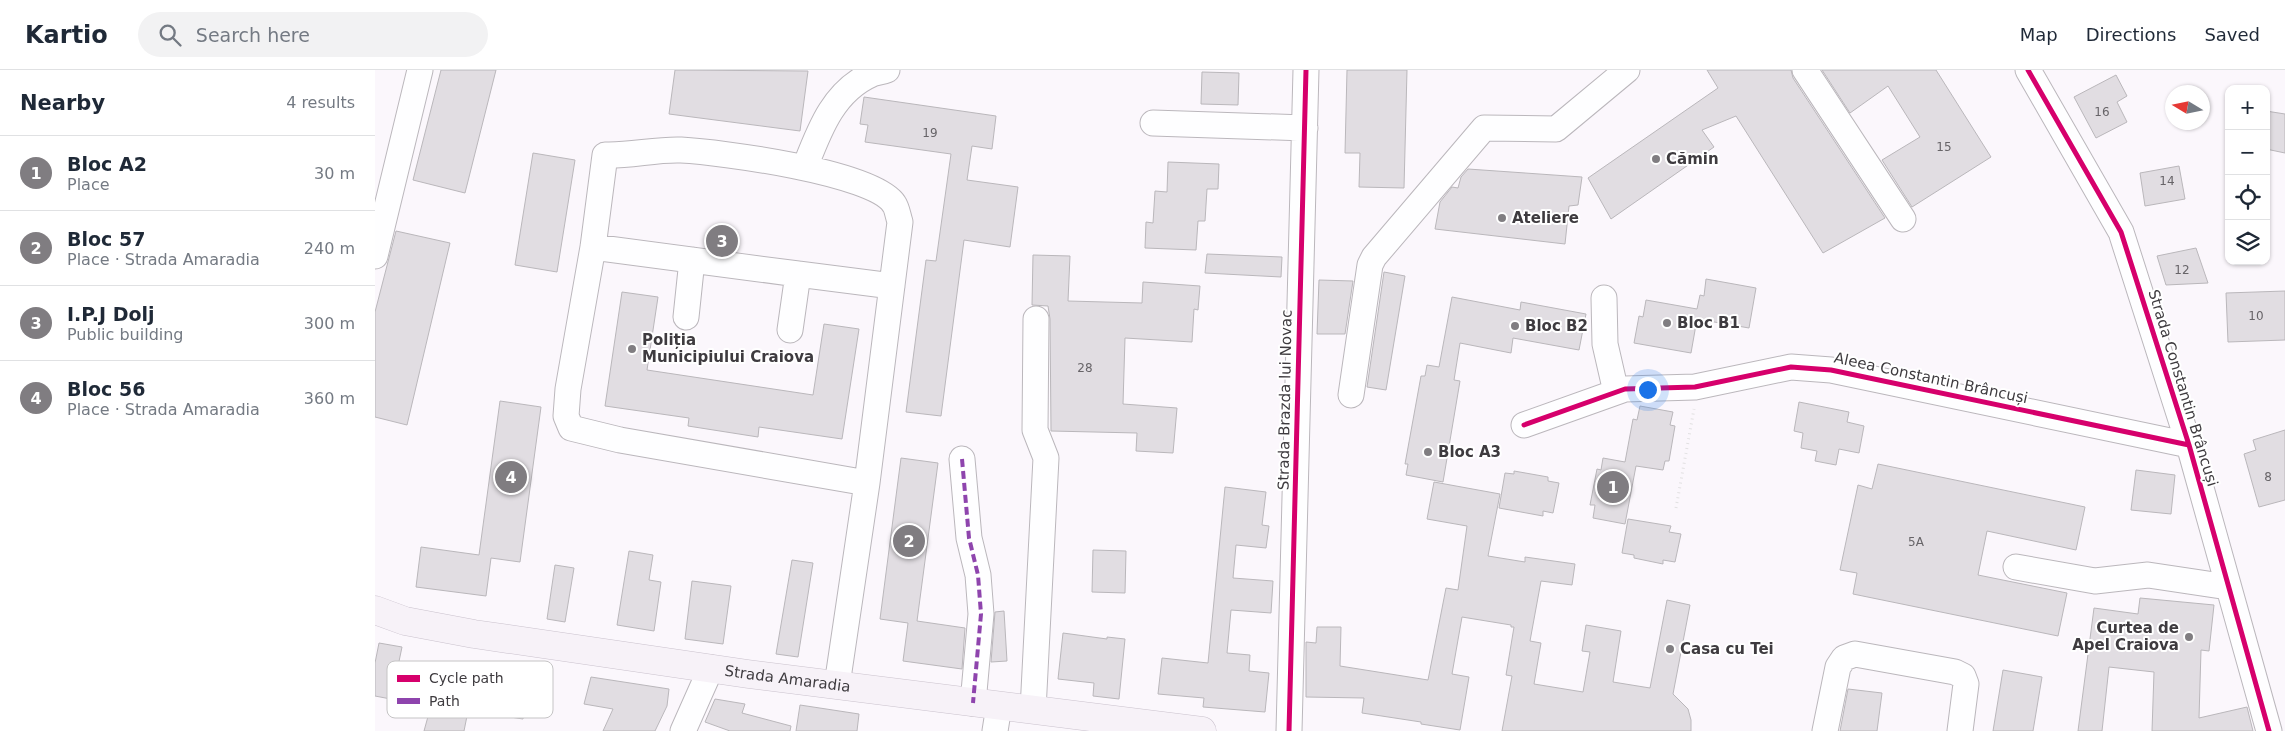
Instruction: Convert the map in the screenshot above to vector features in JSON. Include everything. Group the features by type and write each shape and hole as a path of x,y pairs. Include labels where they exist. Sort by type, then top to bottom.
{"main road":[{"name":"Strada Amaradia","path":"375,610 405,621 434,628 837,685 989,713 1033,710 1118,726 1202,731"}],"street":[{"path":"375,256 420,70"},
{"path":"805,167 822,126 837,100 865,78 887,70"},
{"name":"Strada Brazda lui Novac","path":"1289,731 1306,70"},
{"path":"1351,395 1370,265 1461,154 1484,128 1555,130 1627,70"},
{"path":"1805,70 1903,219"},
{"name":"Strada Constantin Brâncuși","path":"2028,70 2121,232 2189,445 2269,731"},
{"path":"1153,123 1305,128"},
{"path":"837,685 867,483 900,222 893,203 878,191 858,182 805,167 680,150 626,156 605,155 593,246 568,389 566,416 571,428 620,440 867,483"},
{"path":"593,246 892,286"},
{"path":"686,317 692,260"},
{"path":"790,330 798,274"},
{"path":"1604,298 1605,344 1616,392"},
{"path":"1033,710 1046,458 1035,430 1036,319"},
{"name":"Aleea Constantin Brâncuși","path":"1523,425 1625,389 1698,386 1791,367 1831,370 2189,445"},
{"path":"962,459 969,538 978,575 989,713"},
{"path":"2015,567 2095,581 2148,575 2228,587"},
{"path":"1825,731 1838,667 1844,658 1855,654 1955,672 1963,676 1966,684 1960,731"},
{"path":"683,731 711,668"}],"path":[{"path":"1676,508 1698,386"}],"building":[{"path":"441,70 496,70 465,193 413,180"},
{"path":"675,70 808,71 800,131 669,114"},
{"path":"1347,70 1407,70 1404,188 1359,187 1360,153 1345,153"},
{"path":"1707,70 1791,70 1793,78 1885,218 1823,253 1736,116 1702,130 1714,147 1611,219 1588,178 1718,88"},
{"path":"1822,70 1936,70 1991,157 1912,207 1882,160 1920,137 1888,86 1850,113"},
{"path":"1202,72 1239,73 1238,105 1201,104"},
{"path":"2116,75 2127,96 2117,102 2127,122 2096,138 2074,97"},
{"path":"864,97 996,116 992,149 972,146 967,180 1018,187 1010,247 964,240 941,416 906,412 926,260 936,261 951,154 865,142 868,125 860,124"},
{"path":"2270,112 2285,114 2285,153 2270,150"},
{"path":"533,153 575,160 557,272 515,265"},
{"path":"1168,162 1219,164 1218,189 1207,189 1205,221 1198,221 1196,250 1145,248 1146,222 1153,223 1155,191 1167,192"},
{"path":"2179,166 2185,199 2145,206 2140,173"},
{"name":"Ateliere","path":"1468,169 1582,177 1578,205 1569,206 1565,244 1435,229 1440,202 1452,187 1458,188 1461,177"},
{"path":"396,231 450,243 407,425 375,417 375,312"},
{"path":"2196,248 2208,283 2166,285 2157,256"},
{"path":"1207,254 1282,257 1281,277 1205,273"},
{"path":"1033,255 1070,256 1068,301 1142,303 1143,282 1200,286 1198,310 1194,309 1192,342 1125,338 1123,404 1177,408 1173,453 1136,451 1137,433 1051,431 1050,319 1048,306 1032,305"},
{"path":"1384,272 1405,276 1386,390 1367,387"},
{"name":"Bloc B1","path":"1706,279 1756,288 1749,328 1697,319 1691,353 1634,343 1639,316 1643,317 1646,300 1697,309 1700,295 1704,296"},
{"path":"1319,280 1353,281 1345,334 1317,334"},
{"path":"2285,291 2285,340 2228,342 2226,293"},
{"name":"Poliția Municipiului Craiova","path":"622,292 658,297 647,370 813,395 824,324 859,329 842,439 759,427 758,437 688,426 689,418 605,406"},
{"path":"1452,297 1520,310 1521,302 1586,314 1579,350 1513,338 1511,353 1460,343 1454,380 1460,381 1443,482 1406,475 1408,464 1405,464 1421,376 1425,376 1427,365 1439,367"},
{"path":"500,401 541,407 520,562 491,558 486,596 416,587 421,547 479,555"},
{"path":"1799,402 1849,412 1847,422 1864,426 1859,453 1839,449 1836,465 1815,461 1817,451 1801,448 1803,433 1794,431"},
{"path":"1640,406 1673,412 1670,425 1675,426 1669,461 1665,461 1663,470 1636,466 1625,524 1593,518 1595,505 1590,505 1597,469 1601,470 1603,458 1625,462 1633,419 1637,420"},
{"path":"2285,430 2285,500 2259,507 2244,454 2256,450 2253,440"},
{"path":"901,458 938,463 917,621 965,628 962,669 903,661 908,623 880,619"},
{"path":"1878,464 2085,507 2076,550 1987,531 1978,575 2067,593 2058,636 1853,594 1857,573 1840,570 1858,485 1872,489"},
{"path":"2136,470 2175,475 2171,514 2131,510"},
{"path":"1514,471 1548,477 1548,481 1559,483 1553,513 1543,511 1543,516 1499,508 1505,473 1514,474"},
{"path":"1434,482 1500,494 1488,556 1525,562 1525,557 1575,564 1572,585 1541,581 1530,641 1541,643 1534,684 1583,692 1590,652 1582,651 1586,625 1621,631 1613,682 1650,688 1667,600 1690,605 1673,694 1688,709 1691,731 1502,731 1512,676 1506,675 1514,627 1462,617 1452,674 1469,677 1460,730 1362,713 1364,698 1306,697 1306,642 1316,643 1317,627 1341,627 1340,666 1428,680 1446,588 1458,590 1467,526 1427,519"},
{"path":"1225,487 1266,492 1262,525 1269,526 1266,548 1236,545 1233,578 1273,581 1271,613 1231,610 1227,653 1250,655 1249,671 1269,673 1265,712 1203,707 1204,698 1158,694 1162,658 1208,663"},
{"path":"1628,519 1671,526 1669,532 1681,534 1675,562 1663,560 1663,564 1634,558 1634,555 1622,553"},
{"path":"1093,550 1126,551 1125,593 1092,592"},
{"path":"629,551 653,555 649,580 661,582 654,631 617,625"},
{"path":"792,560 813,563 798,657 776,654"},
{"path":"555,565 574,568 565,622 547,619"},
{"path":"692,581 731,586 723,644 685,639"},
{"path":"2140,598 2214,605 2209,651 2201,650 2199,718 2247,707 2253,731 2152,731 2154,672 2109,667 2102,731 2078,731 2094,608 2138,614"},
{"path":"1004,611 1007,661 991,662 995,612"},
{"path":"1063,633 1107,639 1107,637 1125,639 1119,699 1093,696 1094,683 1058,679"},
{"path":"379,643 402,647 399,661 387,661 387,698 375,696 375,663"},
{"path":"2003,670 2042,677 2033,731 1993,731"},
{"path":"591,677 669,689 667,706 655,731 603,731 613,709 584,704"},
{"path":"1848,689 1882,693 1877,731 1840,731"},
{"path":"715,699 745,704 742,713 791,726 790,731 730,731 705,722"},
{"path":"800,705 859,714 857,731 796,731"},
{"path":"428,718 467,718 464,731 424,731"}],"marked path":[{"path":"962,459 969,538 978,575 981,614 973,703"}],"cycle path":[{"path":"1289,731 1306,70"},
{"path":"2028,70 2121,232 2189,445 2269,731"},
{"path":"1524,425 1625,389 1695,387 1791,367 1831,370 2189,445"}],"place":[{"name":"Cămin","path":"1656,159"},
{"name":"Ateliere","path":"1502,218"},
{"name":"I.P.J Dolj","path":"722,241"},
{"name":"Bloc B1","path":"1667,323"},
{"name":"Bloc B2","path":"1515,326"},
{"name":"Poliția Municipiului Craiova","path":"632,349"},
{"name":"Bloc A3","path":"1428,452"},
{"name":"Bloc 56","path":"511,477"},
{"name":"Bloc A2","path":"1613,487"},
{"name":"Bloc 57","path":"909,541"},
{"name":"Curtea de Apel Craiova","path":"2189,637"},
{"name":"Casa cu Tei","path":"1670,649"}]}
